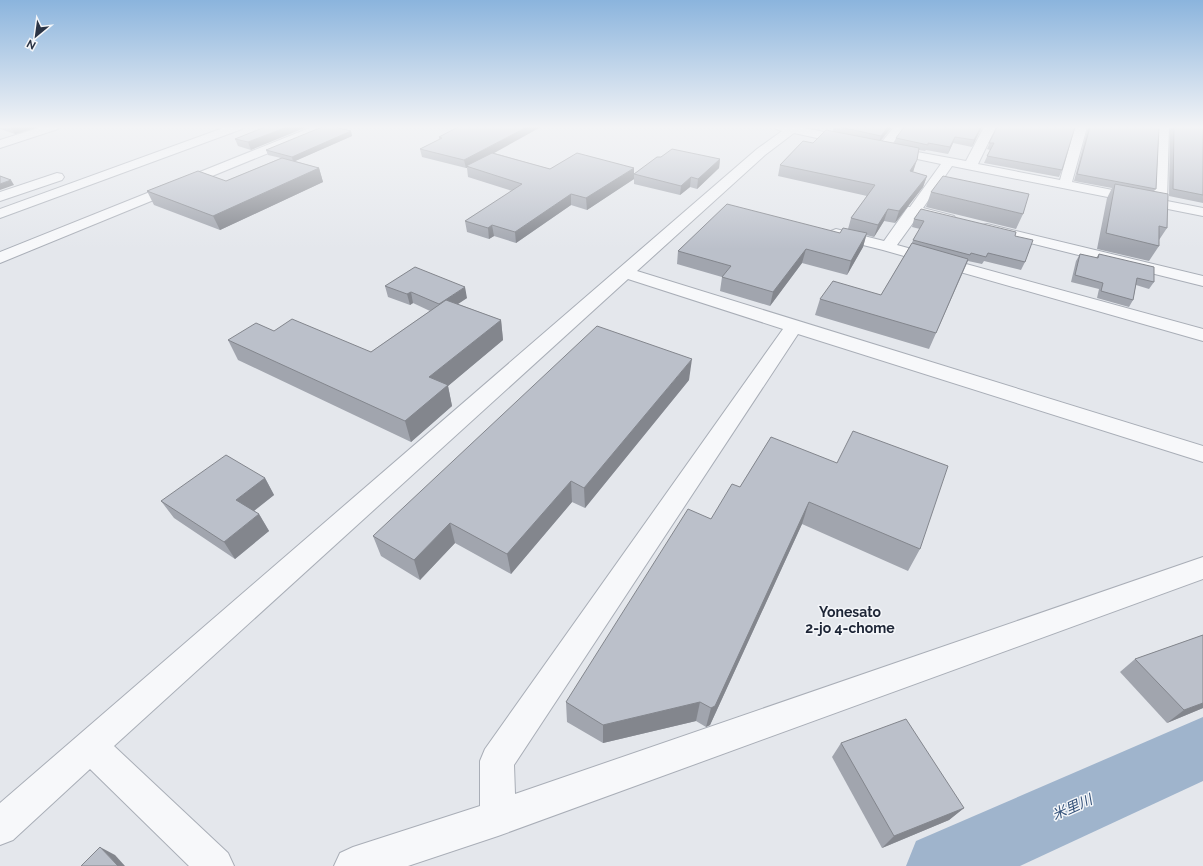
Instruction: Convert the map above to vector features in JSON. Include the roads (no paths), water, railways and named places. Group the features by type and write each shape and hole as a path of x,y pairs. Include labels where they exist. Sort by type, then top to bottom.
{"street":[{"path":"0,214 127,167"},
{"path":"2,256 222,167"},
{"path":"0,828 90,746 625,273 713,204 747,167"},
{"path":"888,247 945,167"},
{"path":"977,167 1203,212"},
{"path":"1065,184 1070,167"},
{"path":"1160,203 1161,167"},
{"path":"0,197 66,174"},
{"path":"913,210 1203,281"},
{"path":"819,230 888,247 1203,335"},
{"path":"625,273 1203,454"},
{"path":"498,818 497,761 795,325"},
{"path":"353,866 498,818 1203,568"},
{"path":"90,746 215,866"}],"waterway":[{"name":"米里川","path":"941,866 1203,748"}],"district":[{"name":"Yonesato 2-jo 4-chome","path":"850,620"}]}
